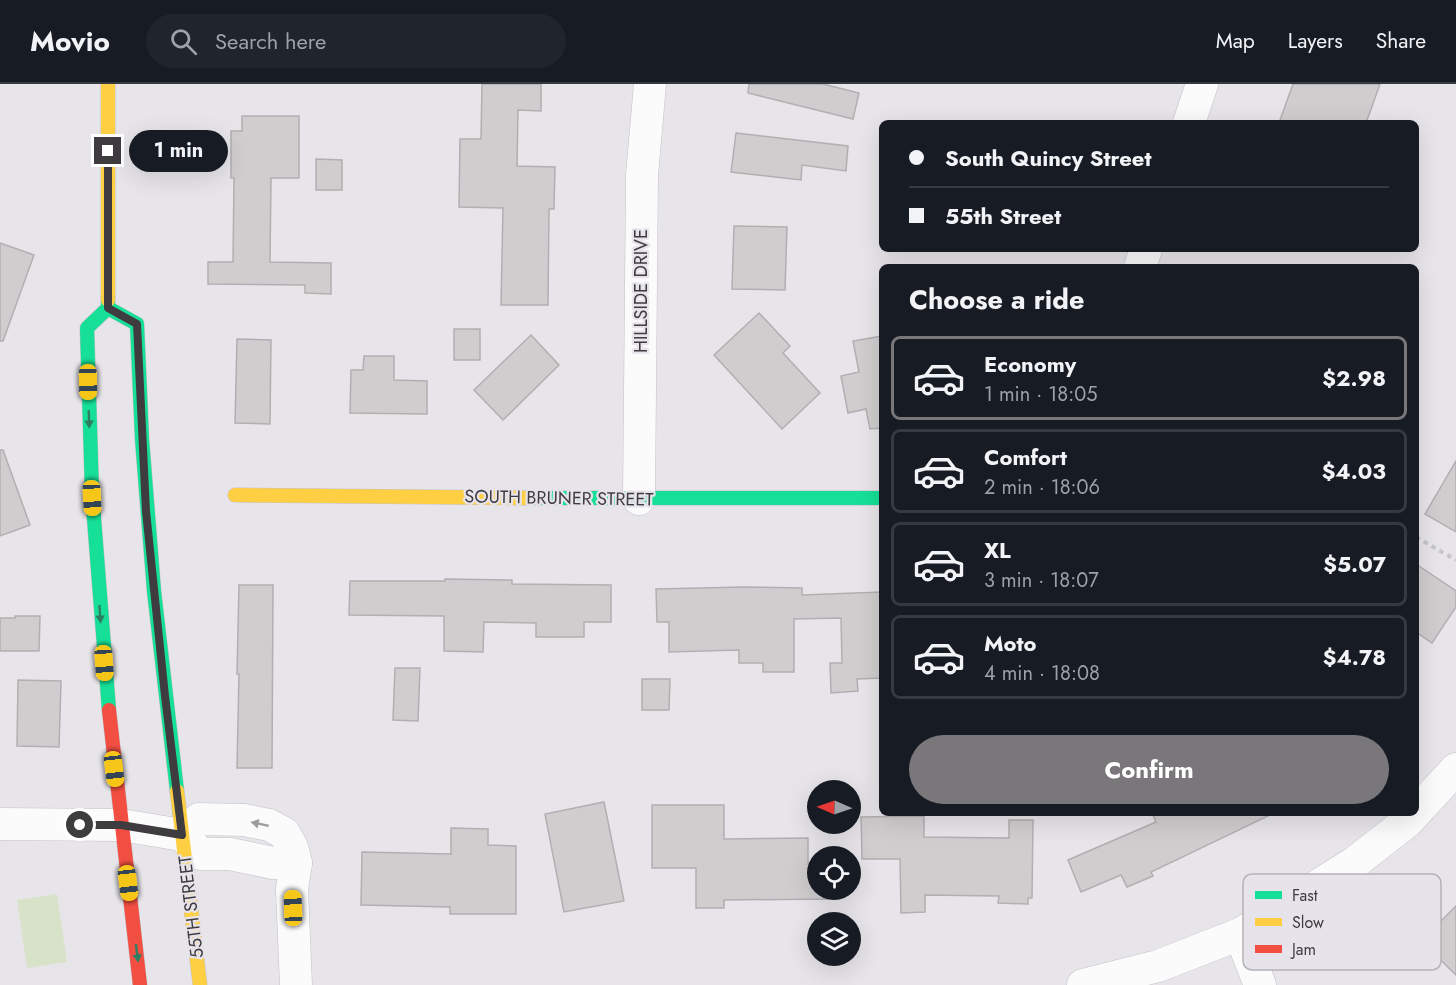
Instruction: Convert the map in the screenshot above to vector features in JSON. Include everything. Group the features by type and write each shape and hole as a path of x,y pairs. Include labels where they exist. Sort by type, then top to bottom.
{"main road":[{"path":"108,84 108,308 87,328 91,488 100,619 121,825 141,985"},
{"name":"55TH STREET","path":"108,308 137,324 146,511 165,696 200,985"},
{"name":"SOUTH BRUNER STREET","path":"236,495 639,499 879,498"}],"street":[{"name":"HILLSIDE DRIVE","path":"639,499 642,175 650,84"},
{"path":"1190,120 1202,84"},
{"path":"1419,810 1456,769"},
{"path":"1335,874 1413,816"},
{"path":"0,824 121,825 182,835 201,854 230,854 273,863 296,863 292,889 296,985"},
{"path":"1083,985 1158,966 1243,932"},
{"path":"1240,934 1243,942"},
{"path":"1254,970 1260,985"}],"path":[{"path":"1419,539 1456,560"}],"green space":[{"path":"57,894 67,962 27,968 17,900"}],"building":[{"path":"482,84 541,84 541,111 518,110 517,166 555,167 554,209 549,209 548,305 501,305 503,208 459,207 460,139 481,139"},
{"path":"749,84 823,84 859,93 853,119 748,93"},
{"path":"1293,84 1380,84 1367,120 1280,120"},
{"path":"242,116 299,116 299,178 271,178 270,262 331,263 331,294 305,293 305,285 208,284 208,262 233,262 234,178 231,178 231,131 242,131"},
{"path":"736,133 848,146 846,171 802,165 801,180 731,172"},
{"path":"316,159 342,160 342,190 316,190"},
{"path":"734,226 787,227 785,290 732,289"},
{"path":"0,243 34,255 3,341 0,341"},
{"path":"759,313 790,346 783,353 820,393 782,429 714,355"},
{"path":"454,329 480,329 480,360 454,360"},
{"path":"531,335 559,365 503,420 474,390"},
{"path":"879,337 879,428 870,429 866,409 848,413 841,376 859,372 853,341"},
{"path":"237,339 271,340 270,424 235,423"},
{"path":"364,356 394,356 394,380 427,381 427,414 350,413 351,370 363,370"},
{"path":"0,450 3,450 30,525 0,536"},
{"path":"1456,461 1456,532 1425,514"},
{"path":"1419,566 1456,591 1456,607 1432,643 1419,634"},
{"path":"445,579 512,580 512,584 611,585 611,622 584,622 584,637 536,637 536,623 484,622 483,652 444,651 444,616 349,615 350,581 445,581"},
{"path":"239,585 273,585 272,768 237,768"},
{"path":"802,588 802,595 879,592 879,678 857,679 858,691 831,693 830,663 842,663 841,618 794,619 794,672 763,672 763,663 739,663 739,650 669,652 669,622 657,622 656,589"},
{"path":"15,616 40,616 39,651 0,651 0,618 15,618"},
{"path":"395,668 420,668 418,721 393,720"},
{"path":"642,679 670,679 669,710 642,710"},
{"path":"18,680 61,681 59,747 17,746"},
{"path":"604,802 624,901 564,912 545,814"},
{"path":"652,805 724,805 724,839 808,838 807,899 724,900 724,908 696,908 696,868 652,868"},
{"path":"924,816 924,837 1009,838 1009,820 1033,820 1032,898 1028,898 1028,904 998,903 999,896 925,895 925,912 901,913 900,859 862,859 861,817"},
{"path":"1153,816 1268,816 1151,872 1153,876 1127,887 1121,875 1081,892 1068,860 1156,822"},
{"path":"451,828 488,829 488,845 516,846 516,914 450,914 450,907 361,905 362,852 451,854"},
{"path":"1456,906 1456,975 1441,960 1441,921"}],"traffic: fast":[{"path":"108,300 108,308 87,328 92,493 109,710"},
{"path":"108,308 137,324 142,439 154,591 177,791"},
{"path":"527,498 879,498"}],"traffic: slow":[{"path":"108,84 108,300"},
{"path":"235,495 527,498"},
{"path":"177,791 200,985"}],"traffic: jam":[{"path":"109,710 140,985"}],"route":[{"path":"80,825 121,825 182,835 146,511 137,324 108,308 108,151"}]}
